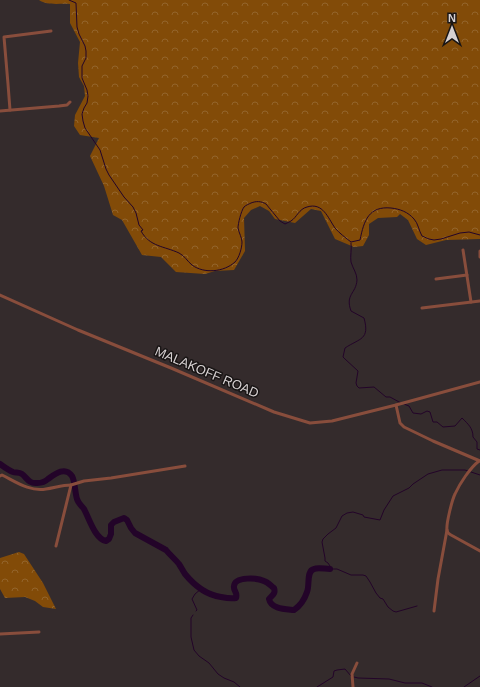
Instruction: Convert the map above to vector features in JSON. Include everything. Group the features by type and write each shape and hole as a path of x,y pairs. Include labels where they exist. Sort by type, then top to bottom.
{"street":[{"path":"10,110 2,37 51,31"},
{"path":"0,111 67,105 70,102"},
{"path":"463,250 471,302"},
{"path":"480,251 480,257"},
{"path":"436,279 467,275"},
{"name":"MALAKOFF ROAD","path":"0,295 78,330 178,370 274,412 310,423 332,421 480,382"},
{"path":"422,308 480,301"},
{"path":"397,405 400,423 404,427 479,461 472,467 454,495 448,518 434,611"},
{"path":"0,476 27,487 46,489 71,485 84,481 185,466"},
{"path":"56,546 71,485"},
{"path":"447,530 451,535 480,551"},
{"path":"0,634 39,632"},
{"path":"353,687 352,674 358,663"}],"green space":[{"path":"39,0 480,0 480,239 446,240 426,245 417,239 408,220 400,214 397,217 378,218 369,224 369,235 363,246 354,247 335,239 321,211 311,209 295,223 275,219 269,211 260,206 251,210 244,218 245,251 234,270 215,271 205,274 176,272 161,257 142,255 122,220 113,215 104,186 90,156 99,138 80,135 74,126 75,115 85,96 84,86 79,77 78,63 80,42 70,23 70,4 50,4"},
{"path":"19,552 24,554 43,583 56,609 43,607 35,601 25,597 5,598 0,589 0,558"}],"waterway":[{"path":"69,0 76,3 77,27 86,51 86,58 82,66 82,78 88,96 87,103 82,114 85,128 100,150 109,175 133,207 139,225 143,230 141,231 153,243 179,253 192,265 202,270 214,271 225,268 235,262 238,258 242,242 238,228 240,218 244,207 253,202 262,202 266,204 280,221 285,224 291,221 304,208 313,206 317,207 324,212 337,230 351,242 360,240 363,226 369,216 377,209 384,208 398,209 409,214 415,221 422,236 429,239 441,239 460,233 469,232 480,235"},
{"path":"351,243 351,262 356,273 357,280 350,297 349,305 351,311 364,318 366,331 362,338 345,348 343,357 358,371 356,383 359,388 374,387 386,397 390,397 401,403"},
{"path":"404,404 409,406 413,413 421,414 427,411 430,412 433,422 437,422 443,427 455,426 462,418 471,429 473,437 477,442 477,449 480,450"},
{"path":"0,464 11,471 22,474 30,482 34,483 44,482 63,471 69,473 73,478 76,496 79,503 84,509 93,528 102,539 106,541 109,539 111,534 111,525 114,522 124,518 127,520 135,533 166,550 179,564 192,582 206,592 216,596 236,598 234,588 235,583 242,579 257,579 268,583 274,588 274,593 269,599 272,605 283,609 294,610 304,599 308,589 310,572 317,568 330,569"},
{"path":"417,606 396,612 393,611 376,593 366,576 351,575 337,569 330,569 330,566 325,561 322,542 323,539 336,528 342,516 347,513 353,512 363,515 364,517 380,520 384,510 393,496 409,488 428,474 442,470 468,471"},
{"path":"471,472 480,475"},
{"path":"196,611 197,610 192,599 201,589"},
{"path":"193,615 191,618 191,637 194,650 199,656 209,663 218,674 234,682 240,687"},
{"path":"317,687 333,677 334,671 337,670 345,669 351,676"},
{"path":"464,687 480,676"},
{"path":"354,677 389,679 405,683 422,683 432,687"}]}
